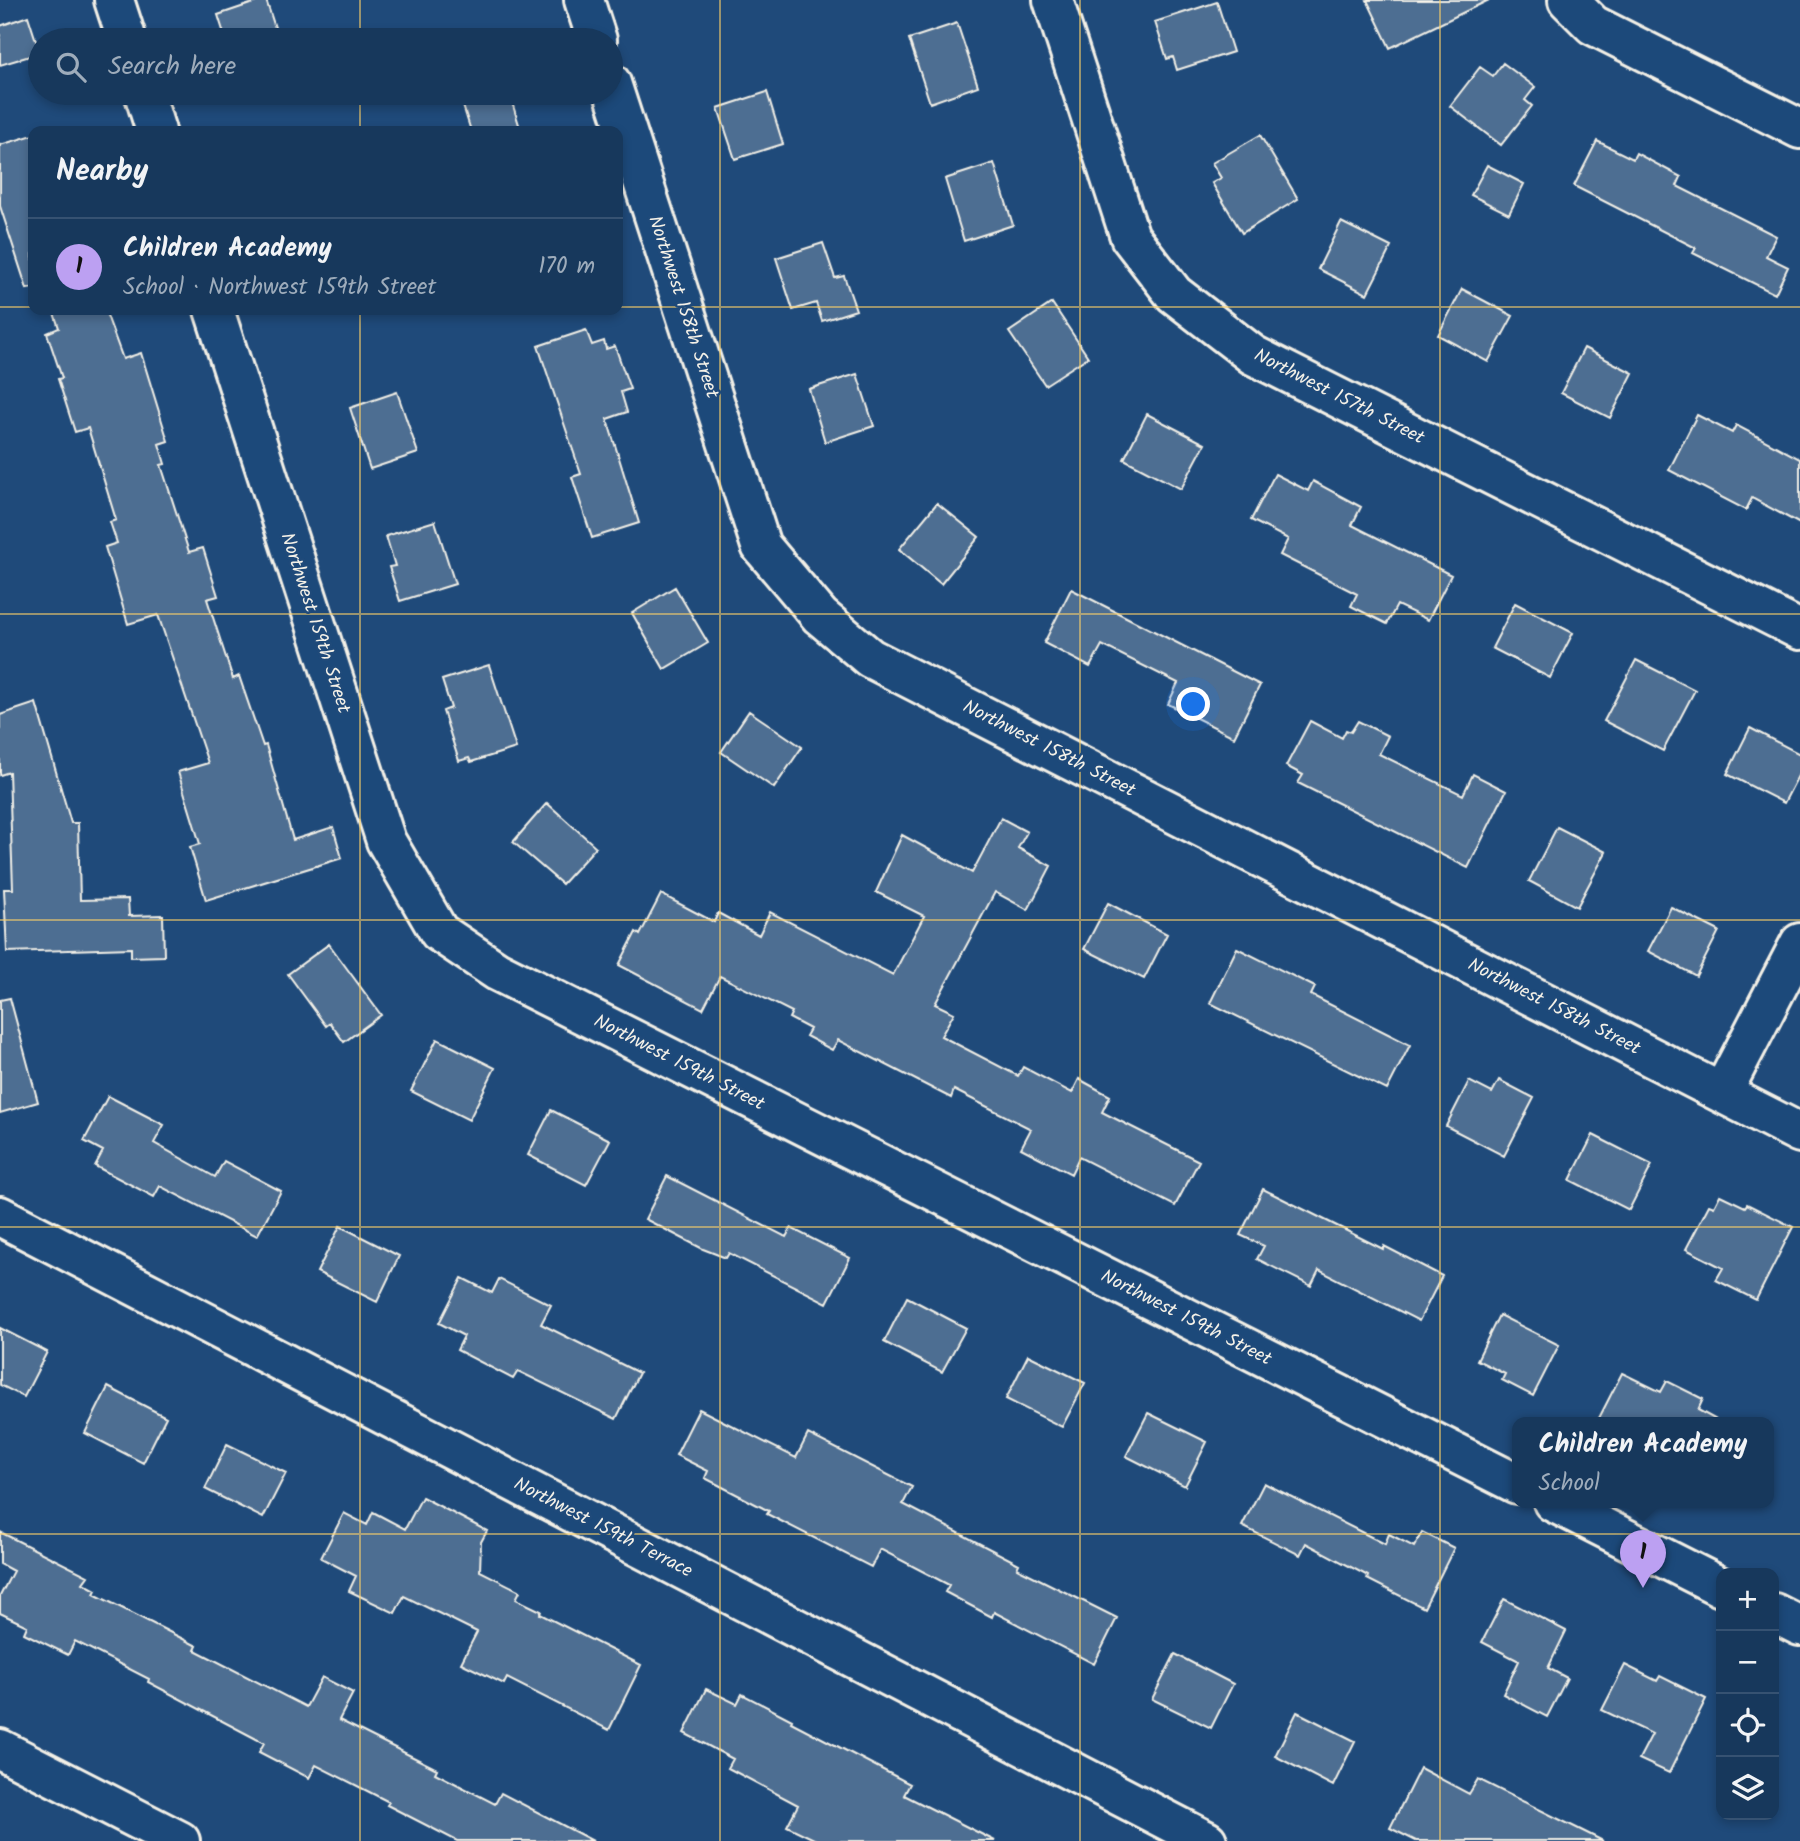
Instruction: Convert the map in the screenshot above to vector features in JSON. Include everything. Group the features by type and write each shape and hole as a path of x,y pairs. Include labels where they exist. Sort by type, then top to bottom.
{"street":[{"path":"114,0 123,28"},
{"path":"584,0 593,28"},
{"name":"Northwest 157th Street","path":"1053,0 1130,236 1174,294 1253,355 1800,630"},
{"path":"1568,0 1593,24 1800,129"},
{"path":"148,105 154,126"},
{"name":"Northwest 158th Street","path":"618,105 761,546 820,616 870,658 1800,1133"},
{"name":"Northwest 159th Street","path":"216,315 386,841 439,932 497,971 1512,1481"},
{"path":"1721,1093 1800,943"},
{"name":"Northwest 159th Terrace","path":"0,1216 1207,1841"},
{"path":"1565,1508 1716,1584"},
{"path":"1779,1616 1800,1626"},
{"path":"0,1749 180,1841"}],"building":[{"path":"266,0 275,28 222,28 218,15"},
{"path":"1367,0 1489,0 1390,48"},
{"path":"1217,2 1233,52 1177,70 1173,57 1167,59 1155,22"},
{"path":"28,16 32,28 28,28 28,57 0,65 0,26"},
{"path":"957,23 978,86 930,103 909,39"},
{"path":"1503,63 1535,87 1525,100 1532,106 1501,145 1450,106 1480,67 1493,76"},
{"path":"767,92 783,144 735,159 718,108"},
{"path":"463,105 513,105 519,126 469,126"},
{"path":"1260,135 1298,199 1242,233 1212,183 1221,178 1212,163"},
{"path":"28,137 28,289 0,206 0,145"},
{"path":"1597,141 1633,159 1636,153 1681,177 1677,186 1776,236 1766,256 1788,267 1775,294 1693,253 1696,248 1574,186"},
{"path":"994,163 1013,225 964,241 945,179"},
{"path":"1487,165 1524,184 1509,214 1471,195"},
{"path":"1341,222 1391,247 1367,294 1318,269"},
{"path":"823,243 835,278 844,276 856,310 822,321 816,303 793,310 776,258"},
{"path":"1462,289 1513,316 1488,362 1438,335"},
{"path":"1052,303 1088,357 1045,385 1009,332"},
{"path":"55,315 107,315 123,359 141,353 168,441 159,444 165,464 161,465 189,552 203,548 218,596 207,599 233,679 239,676 263,746 266,745 293,840 333,827 342,858 206,900 190,847 200,844 178,772 208,763 158,615 128,624 105,547 117,543 110,522 116,520 88,428 75,432 58,379 62,378 47,333 59,328"},
{"path":"586,330 592,345 604,341 606,349 615,346 630,389 621,392 627,412 607,419 639,523 592,538 572,477 581,474 538,346"},
{"path":"1584,348 1633,373 1610,418 1561,393"},
{"path":"857,374 874,426 825,442 809,389"},
{"path":"397,392 418,453 370,469 350,408"},
{"path":"1147,414 1205,444 1181,489 1124,459"},
{"path":"1697,415 1732,433 1736,425 1800,459 1800,524 1752,498 1746,510 1669,470"},
{"path":"1275,474 1308,491 1313,481 1361,507 1352,525 1451,575 1428,620 1397,605 1387,624 1351,606 1357,594 1280,555 1288,539 1251,520"},
{"path":"937,503 979,537 941,584 899,549"},
{"path":"435,521 455,584 400,601 389,567 395,566 386,536"},
{"path":"675,587 708,643 664,669 632,613"},
{"path":"1071,589 1260,685 1234,737 1168,704 1178,683 1102,645 1090,667 1044,643"},
{"path":"1515,603 1573,633 1550,678 1492,648"},
{"path":"1636,660 1695,690 1663,751 1604,721"},
{"path":"489,665 516,748 471,762 469,758 459,761 443,711 451,708 442,680"},
{"path":"36,703 71,823 78,823 80,900 128,899 129,916 163,915 164,956 131,957 131,948 7,952 4,889 13,889 9,772 0,775 0,715"},
{"path":"749,711 802,747 774,788 721,752"},
{"path":"1310,721 1342,738 1346,730 1351,732 1358,721 1388,736 1379,754 1463,795 1473,774 1506,791 1468,868 1298,783 1303,775 1286,766"},
{"path":"1750,728 1800,754 1800,772 1784,803 1727,774"},
{"path":"547,803 596,847 562,884 513,842"},
{"path":"1001,818 1027,832 1018,848 1051,866 1028,910 995,892 935,1004 954,1013 941,1036 1018,1076 1023,1067 1072,1093 1079,1079 1110,1096 1102,1112 1199,1161 1175,1206 1079,1157 1071,1174 1021,1148 1031,1129 954,1090 951,1098 838,1040 832,1050 806,1036 810,1029 789,1018 792,1012 720,976 703,1009 619,965 636,932 640,935 661,894 714,922 718,913 759,935 770,912 893,975 924,916 876,892 902,835 972,873"},
{"path":"1557,827 1606,852 1577,907 1529,881"},
{"path":"1108,903 1167,934 1144,979 1084,949"},
{"path":"1671,907 1719,931 1696,976 1648,951"},
{"path":"329,944 381,1015 344,1042 330,1023 326,1026 288,974"},
{"path":"1237,948 1315,987 1311,995 1410,1045 1387,1090 1210,1003"},
{"path":"10,998 38,1102 0,1113 0,1000"},
{"path":"437,1039 495,1068 469,1120 411,1091"},
{"path":"1499,1080 1534,1098 1504,1156 1446,1126 1469,1081 1492,1093"},
{"path":"108,1096 164,1125 154,1143 215,1177 224,1161 281,1191 257,1236 160,1186 154,1197 95,1166 103,1151 84,1141"},
{"path":"551,1110 610,1140 586,1185 528,1155"},
{"path":"1593,1135 1652,1165 1629,1210 1570,1180"},
{"path":"667,1176 786,1237 791,1228 850,1258 827,1303 729,1253 726,1258 703,1249 645,1219"},
{"path":"1263,1189 1442,1276 1419,1321 1319,1270 1311,1286 1257,1259 1264,1246 1240,1235"},
{"path":"1720,1195 1745,1207 1747,1204 1793,1227 1756,1300 1716,1280 1723,1268 1686,1249 1709,1205 1714,1207"},
{"path":"340,1226 399,1256 377,1302 317,1272"},
{"path":"462,1278 492,1293 499,1279 551,1305 541,1324 639,1373 616,1419 518,1371 513,1379 457,1350 464,1336 439,1323"},
{"path":"907,1297 966,1328 942,1372 884,1342"},
{"path":"1499,1315 1559,1345 1533,1396 1502,1380 1505,1374 1477,1360"},
{"path":"0,1328 47,1352 24,1397 0,1385"},
{"path":"1028,1355 1085,1383 1062,1427 1006,1399"},
{"path":"1622,1373 1661,1392 1667,1381 1703,1399 1698,1410 1711,1417 1600,1417"},
{"path":"108,1387 166,1417 143,1463 85,1433"},
{"path":"699,1409 796,1458 808,1434 912,1487 903,1504 1019,1564 1017,1568 1117,1618 1094,1664 994,1612 992,1617 945,1592 949,1585 880,1549 871,1567 767,1514 769,1511 705,1478 708,1471 676,1455"},
{"path":"1148,1413 1207,1442 1185,1486 1126,1456"},
{"path":"227,1444 286,1473 263,1518 205,1489"},
{"path":"1264,1483 1385,1544 1389,1534 1414,1547 1422,1532 1454,1548 1424,1608 1367,1579 1368,1576 1306,1543 1300,1555 1242,1526"},
{"path":"422,1497 487,1531 481,1542 480,1571 520,1591 516,1599 641,1665 609,1730 507,1678 504,1684 461,1663 477,1632 404,1596 395,1613 349,1591 356,1576 321,1558 344,1513 367,1525 373,1512 405,1529"},
{"path":"0,1532 88,1576 83,1583 96,1590 94,1594 197,1646 195,1650 306,1707 322,1677 353,1693 339,1720 437,1769 435,1773 495,1804 501,1793 593,1841 457,1841 316,1765 309,1778 259,1752 264,1743 75,1641 68,1655 24,1633 27,1626 0,1613 0,1596 13,1571 0,1564"},
{"path":"1504,1599 1566,1631 1548,1668 1567,1678 1547,1717 1503,1694 1519,1661 1482,1642"},
{"path":"1175,1654 1233,1684 1211,1728 1152,1699"},
{"path":"1625,1665 1657,1681 1660,1676 1706,1699 1669,1773 1639,1759 1652,1734 1602,1710"},
{"path":"706,1689 737,1704 742,1694 792,1720 791,1722 910,1784 904,1795 995,1841 818,1841 787,1826 798,1805 728,1768 733,1759 684,1733"},
{"path":"1297,1712 1355,1741 1333,1786 1275,1756"},
{"path":"1420,1768 1469,1794 1478,1779 1603,1841 1416,1841 1390,1828"}],"place":[{"name":"Children Academy","path":"1643,1588"}]}
